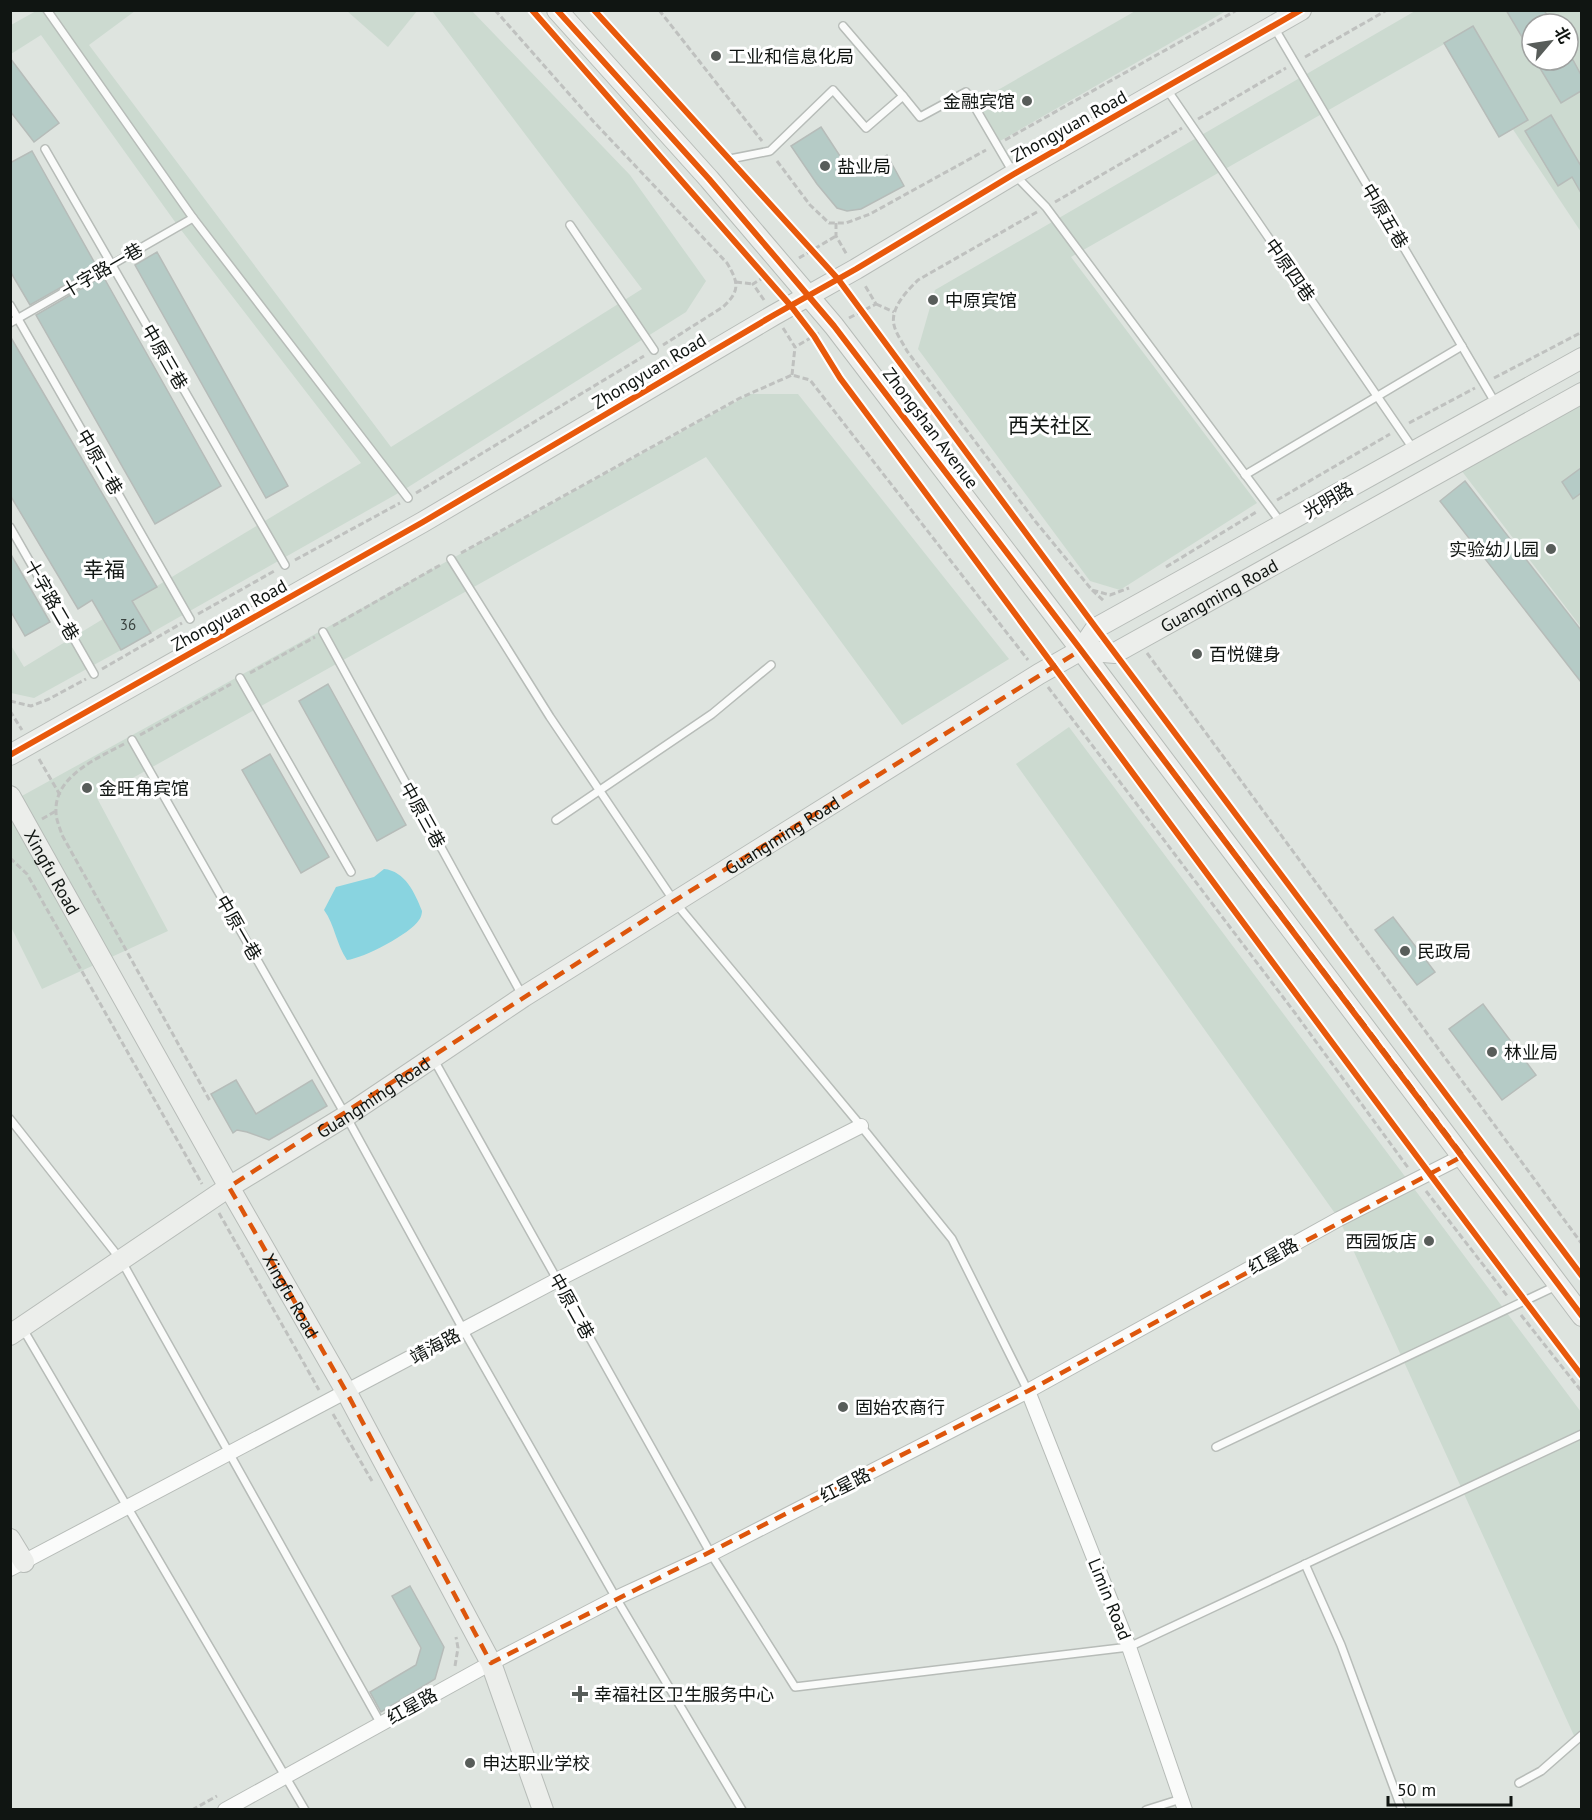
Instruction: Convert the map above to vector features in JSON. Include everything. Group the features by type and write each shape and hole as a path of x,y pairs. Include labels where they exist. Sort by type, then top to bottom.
{"street":[{"name":"Zhongshan Avenue","path":"557,10 709,179 809,296 1081,650 1581,1316"},
{"name":"Zhongyuan Road","path":"10,754 423,522 1014,174 1301,10"},
{"name":"光明路","path":"1081,650 1096,628 1283,526 1581,358"},
{"name":"Guangming Road","path":"16,1331 229,1187 346,1116 523,997 1039,674 1081,650 1115,653 1581,393"},
{"name":"Xingfu Road","path":"10,796 347,1393 491,1663 543,1809"},
{"name":"靖海路","path":"17,1566 557,1280 861,1126"},
{"name":"红星路","path":"225,1809 491,1663 616,1598 711,1554 1028,1390 1339,1220 1462,1156"},
{"name":"Limin Road","path":"1028,1390 1129,1647 1183,1804"},
{"path":"10,1539 17,1566"}],"lane":[{"path":"47,10 193,218 408,498"},
{"path":"843,26 920,117 966,92 1014,174 1046,207 1283,526"},
{"name":"中原五巷","path":"1273,27 1496,405"},
{"name":"中原四巷","path":"1166,88 1414,451"},
{"path":"730,159 770,151 833,90 866,128 903,96"},
{"name":"中原三巷","path":"45,149 285,565"},
{"name":"十字路一巷","path":"10,323 193,218"},
{"path":"570,225 654,350"},
{"name":"中原二巷","path":"10,305 190,619"},
{"path":"1245,475 1462,346"},
{"name":"十字路二巷","path":"10,527 94,674"},
{"path":"451,559 550,717 674,901 952,1239 1028,1390"},
{"name":"中原三巷","path":"323,632 523,997"},
{"path":"556,820 712,714 771,665"},
{"path":"240,678 351,872"},
{"name":"中原一巷","path":"132,740 616,1598 742,1809"},
{"name":"中原二巷","path":"433,1058 711,1554 795,1687 1129,1647"},
{"path":"10,1119 121,1260 381,1724"},
{"path":"1216,1447 1558,1285"},
{"path":"16,1331 128,1508 305,1809"},
{"path":"1129,1647 1581,1434"},
{"path":"1305,1564 1341,1645 1402,1809"},
{"path":"1519,1783 1541,1771 1581,1735"},
{"path":"1146,1809 1183,1804"}],"path":[{"path":"10,701 31,706 49,699 408,498 723,307 736,292 736,282 728,263 593,121 495,10"},
{"path":"917,188 1237,10"},
{"path":"1119,616 1092,590 1035,520 907,351 894,325 894,312 904,295 918,280 1386,10"},
{"path":"836,223 836,236"},
{"path":"805,242 819,257"},
{"path":"758,267 772,284"},
{"path":"736,282 753,284"},
{"path":"857,303 870,320"},
{"path":"876,304 894,312"},
{"path":"808,328 819,345"},
{"path":"1162,569 1399,429 1581,332"},
{"path":"792,375 795,347"},
{"path":"210,1101 62,836 56,811 60,795 69,779 76,771 451,559 740,398 792,375 810,380 1039,674 1295,1013 1416,1179 1581,1392"},
{"path":"1092,590 1110,595 1137,583"},
{"path":"1137,640 1581,1244"},
{"path":"10,858 27,874 60,932"}],"highlighted area":[{"path":"1081,650 1463,1156 1028,1391 491,1663 347,1393 229,1187 674,901"}],"shaded area":[{"path":"1137,10 1226,11 1000,141 977,102"},
{"path":"36,11 135,11 89,45 391,447 642,289 432,11 472,11 630,175 706,281 686,312 402,491 151,633 132,601 361,463 178,226 41,35 11,54 11,25"},
{"path":"347,11 417,11 388,47"},
{"path":"1415,11 1581,11 1581,232 1453,39 1071,257 1257,503 1120,590 1090,581 918,349 935,290"},
{"path":"750,394 798,394 1009,659 902,725 706,457 97,798 168,931 42,989 11,927 11,802"},
{"name":"实验幼儿园","path":"1581,404 1581,627 1461,470"},
{"path":"103,619 121,650 34,698 11,693 10,644 24,667"},
{"path":"1069,727 1581,1412 1581,1744 1576,1740 1339,1219 1016,764"}],"water":[{"path":"384,869 398,874 408,884 422,911 421,917 414,926 386,945 347,960 324,910 336,887 374,877"}],"building":[{"path":"1506,10 1544,10 1545,12 1520,12 1520,34"},
{"path":"1473,26 1528,120 1499,137 1444,43"},
{"path":"10,58 59,123 34,142 10,111"},
{"path":"1542,72 1579,72 1581,91 1561,103"},
{"path":"1551,115 1581,166 1581,193 1572,177 1558,186 1525,131"},
{"name":"盐业局","path":"821,127 853,176 887,155 904,186 861,209 847,211 837,208 791,146"},
{"path":"32,151 97,267 30,305 10,271 10,163"},
{"path":"157,252 288,486 266,498 135,265"},
{"path":"103,276 221,486 155,524 36,315"},
{"path":"10,336 157,587 132,601 151,633 121,650 92,600 78,609 10,495"},
{"path":"1581,468 1581,493 1573,499 1562,482"},
{"path":"1465,481 1581,630 1581,682 1440,501"},
{"path":"10,553 50,622 25,636 10,610"},
{"path":"328,684 406,825 377,841 299,701"},
{"path":"270,754 329,857 301,873 242,770"},
{"name":"民政局","path":"1393,917 1435,972 1417,985 1375,930"},
{"name":"林业局","path":"1483,1004 1536,1075 1502,1100 1449,1029"},
{"path":"236,1080 256,1114 312,1080 327,1106 269,1140 237,1130 233,1133 211,1094"},
{"path":"410,1586 444,1647 435,1679 381,1712 370,1692 416,1665 421,1648 392,1596"}],"cycle path":[{"path":"532,10 791,306 814,336 840,378 1395,1128 1582,1376"},
{"path":"557,10 709,179 834,326 1582,1316"},
{"path":"594,10 838,279 1096,628 1582,1276"},
{"path":"10,755 423,522 1014,174 1301,10"}],"place":[{"name":"工业和信息化局","path":"716,56"},
{"name":"金融宾馆","path":"1027,101"},
{"name":"盐业局","path":"825,166"},
{"name":"中原宾馆","path":"933,300"},
{"name":"实验幼儿园","path":"1551,549"},
{"name":"百悦健身","path":"1197,654"},
{"name":"金旺角宾馆","path":"87,788"},
{"name":"民政局","path":"1405,951"},
{"name":"林业局","path":"1492,1052"},
{"name":"西园饭店","path":"1429,1241"},
{"name":"固始农商行","path":"843,1407"},
{"name":"幸福社区卫生服务中心","path":"580,1694"},
{"name":"申达职业学校","path":"470,1763"}],"district":[{"name":"西关社区","path":"1050,425"},
{"name":"幸福","path":"104,569"}]}
